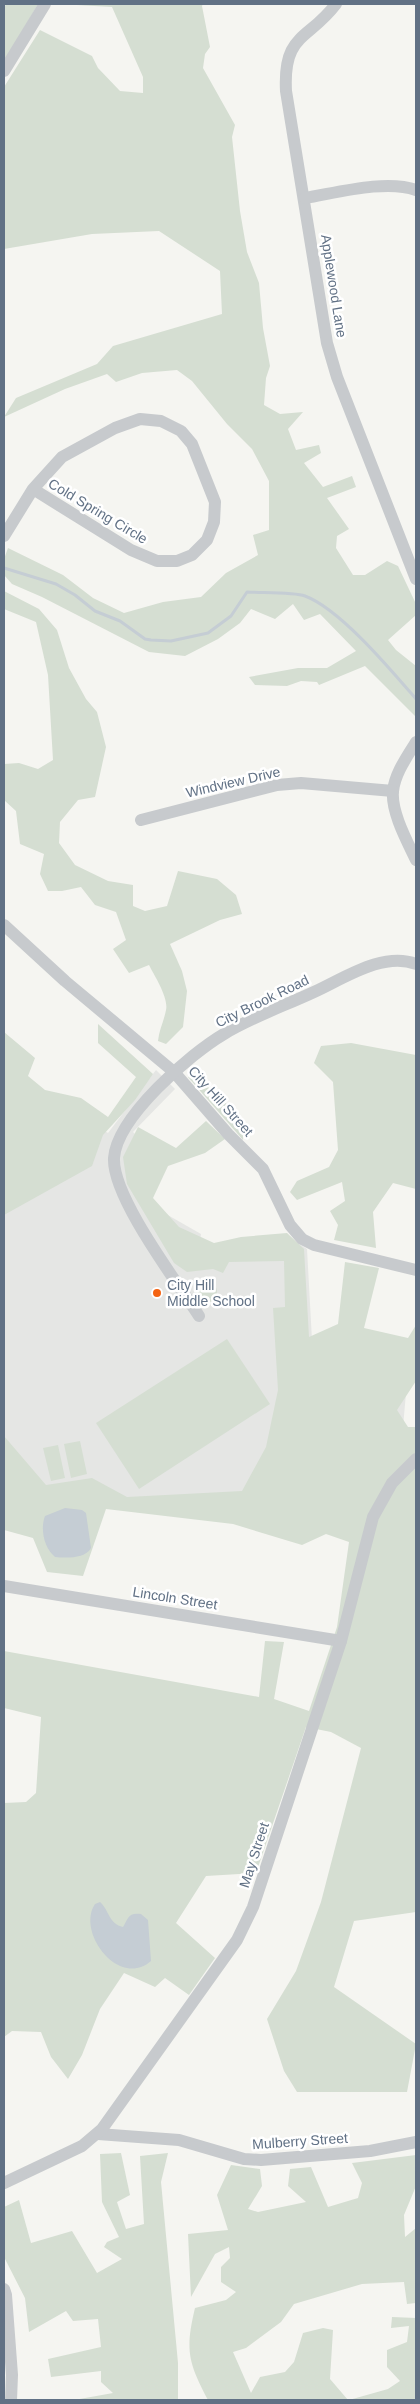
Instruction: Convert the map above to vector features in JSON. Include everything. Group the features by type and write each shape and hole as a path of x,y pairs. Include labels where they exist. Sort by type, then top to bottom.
{"street":[{"path":"4,71 45,4"},
{"name":"Applewood Lane","path":"336,4 292,47 285,69 286,91 305,198 327,343 334,369 416,579"},
{"path":"305,198 388,186 406,186 416,190"},
{"name":"Cold Spring Circle","path":"4,536 33,490 62,457 115,428 140,419 160,421 180,431 192,444 215,502 214,522 207,540 192,554 177,561 157,561 131,550 33,490"},
{"path":"416,742 400,767 393,791 401,828 416,860"},
{"name":"Windview Drive","path":"141,820 277,785 301,784 393,791"},
{"name":"City Hill Street","path":"4,925 65,981 174,1072 228,1134 263,1169 290,1225 302,1239 314,1245 416,1270"},
{"name":"City Brook Road","path":"199,1316 126,1201 115,1172 114,1156 124,1127 174,1072 224,1034 366,968 393,960 416,964"},
{"name":"May Street","path":"4,2183 82,2146 98,2134 224,1960 245,1926 341,1642 373,1517 392,1483 416,1459"},
{"name":"Lincoln Street","path":"4,1586 341,1642"},
{"name":"Mulberry Street","path":"98,2134 179,2140 244,2159 261,2160 370,2150 416,2142"},
{"path":"4,2289 12,2374 11,2400"}],"shaded area":[{"path":"6,4 38,4 4,62 4,8"},
{"path":"59,4 203,4 210,47 205,54 203,68 235,125 232,137 240,211 247,252 259,283 263,328 270,366 266,378 264,405 280,414 303,412 288,429 296,450 319,445 321,453 304,463 323,487 352,476 356,487 327,498 349,529 337,536 336,548 353,575 365,575 387,561 398,566 416,604 416,615 388,640 396,650 416,666 416,717 365,666 319,685 317,682 301,681 287,686 255,685 249,677 298,668 327,668 356,651 320,614 304,620 293,604 275,619 251,609 240,623 218,639 185,656 149,652 42,597 12,584 4,575 4,559 8,548 63,575 93,598 124,613 163,602 201,597 226,573 258,555 253,535 269,530 269,481 252,449 227,424 192,381 177,370 142,373 116,382 107,374 65,389 4,417 16,398 97,364 113,346 222,314 220,271 159,231 92,234 4,249 4,87 40,30 92,56 98,68 120,91 143,93 143,77 112,7"},
{"path":"4,591 39,609 57,630 69,668 86,699 97,712 106,747 95,797 78,800 60,822 59,843 75,865 108,881 133,885 133,906 145,911 167,906 178,871 217,879 236,895 242,914 220,920 170,944 182,971 187,991 183,1027 166,1044 158,1041 166,1010 165,999 149,965 129,973 113,949 126,940 116,912 95,905 81,887 62,891 48,891 40,874 44,854 20,844 16,811 4,800 4,764 19,763 38,769 53,760 48,675 36,622 4,609"},
{"path":"98,1024 153,1074 135,1100 103,1135 92,1166 4,1215 4,1032 35,1058 28,1076 45,1090 81,1098 108,1117 136,1077 98,1043"},
{"path":"351,1043 416,1055 416,1189 393,1183 373,1212 376,1248 334,1240 338,1225 330,1211 345,1201 342,1182 297,1200 290,1192 297,1181 329,1167 338,1150 333,1082 314,1063 321,1046"},
{"name":"City Hill Middle School","path":"156,1070 175,1089 133,1132 165,1164 145,1202 201,1234 199,1247 285,1235 307,1249 312,1340 407,1382 400,1460 355,1536 4,1492 4,1127 30,1081 108,1133"},
{"path":"193,1075 218,1095 233,1112 239,1121 243,1140 188,1077"},
{"path":"206,1121 225,1139 205,1153 168,1166 153,1198 179,1227 214,1243 241,1237 287,1233 304,1249 309,1337 338,1324 345,1262 379,1268 364,1328 408,1338 416,1325 416,1381 397,1410 408,1427 416,1427 416,1912 354,1921 334,1987 416,2044 407,2092 297,2092 284,2071 267,2019 296,1971 321,1902 361,1748 331,1732 306,1727 256,1873 206,1876 176,1923 215,1958 189,1995 165,1978 155,1987 124,1973 100,2009 82,2055 68,2079 51,2057 41,2032 12,2031 4,2037 4,1803 26,1802 36,1793 41,1717 4,1708 4,1651 259,1697 265,1641 284,1642 274,1699 309,1711 337,1627 349,1542 326,1534 302,1545 233,1524 106,1509 83,1576 47,1572 33,1538 4,1530 4,1436 46,1485 92,1478 127,1497 242,1491 266,1447 278,1390 273,1308 285,1307 284,1261 229,1262 223,1273 213,1269 187,1272 174,1263 127,1184 123,1157 138,1127 176,1148"},
{"path":"206,1281 214,1284 217,1292 214,1300 206,1303 198,1300 195,1292 198,1284"},
{"path":"227,1339 270,1404 139,1489 96,1423"},
{"path":"80,1441 87,1474 71,1478 64,1444"},
{"path":"58,1445 65,1478 51,1481 43,1448"},
{"path":"65,1508 82,1510 86,1513 91,1548 80,1556 55,1557 48,1549 44,1538 45,1516"},
{"path":"100,1902 112,1920 123,1927 133,1914 141,1914 148,1920 151,1961 139,1968 126,1968 114,1963 104,1954 96,1942 91,1929 91,1916 95,1904"},
{"path":"121,2153 130,2195 117,2202 126,2229 144,2224 140,2156 168,2153 161,2182 178,2363 178,2400 74,2400 113,2393 101,2382 101,2371 51,2377 48,2359 101,2347 98,2319 73,2321 66,2311 29,2332 25,2298 4,2257 4,2207 19,2200 31,2243 72,2231 97,2273 122,2259 104,2247 107,2242 119,2237 102,2202 100,2154"},
{"path":"416,2155 416,2186 404,2215 405,2237 416,2228 416,2303 407,2304 404,2282 362,2284 294,2304 281,2322 246,2348 233,2352 251,2393 260,2377 285,2372 294,2362 303,2333 323,2328 333,2330 330,2379 348,2400 208,2400 196,2376 190,2356 190,2335 195,2308 226,2300 236,2292 221,2282 221,2267 230,2258 229,2247 215,2254 191,2297 188,2234 228,2230 217,2195 231,2165 260,2169 262,2186 248,2209 258,2212 306,2202 288,2186 290,2169 311,2167 328,2207 358,2198 362,2183 352,2163"},
{"path":"392,2317 416,2318 416,2400 349,2400 388,2389 400,2381 387,2367 387,2350 407,2342 409,2326 391,2328"}],"waterway":[{"path":"4,568 56,584 75,595 95,611 120,621 145,639 151,640 171,641 208,633 231,616 247,592 286,593 305,596 319,603 349,627 379,657 416,699"}],"place":[{"name":"City Hill Middle School","path":"157,1293"}]}
